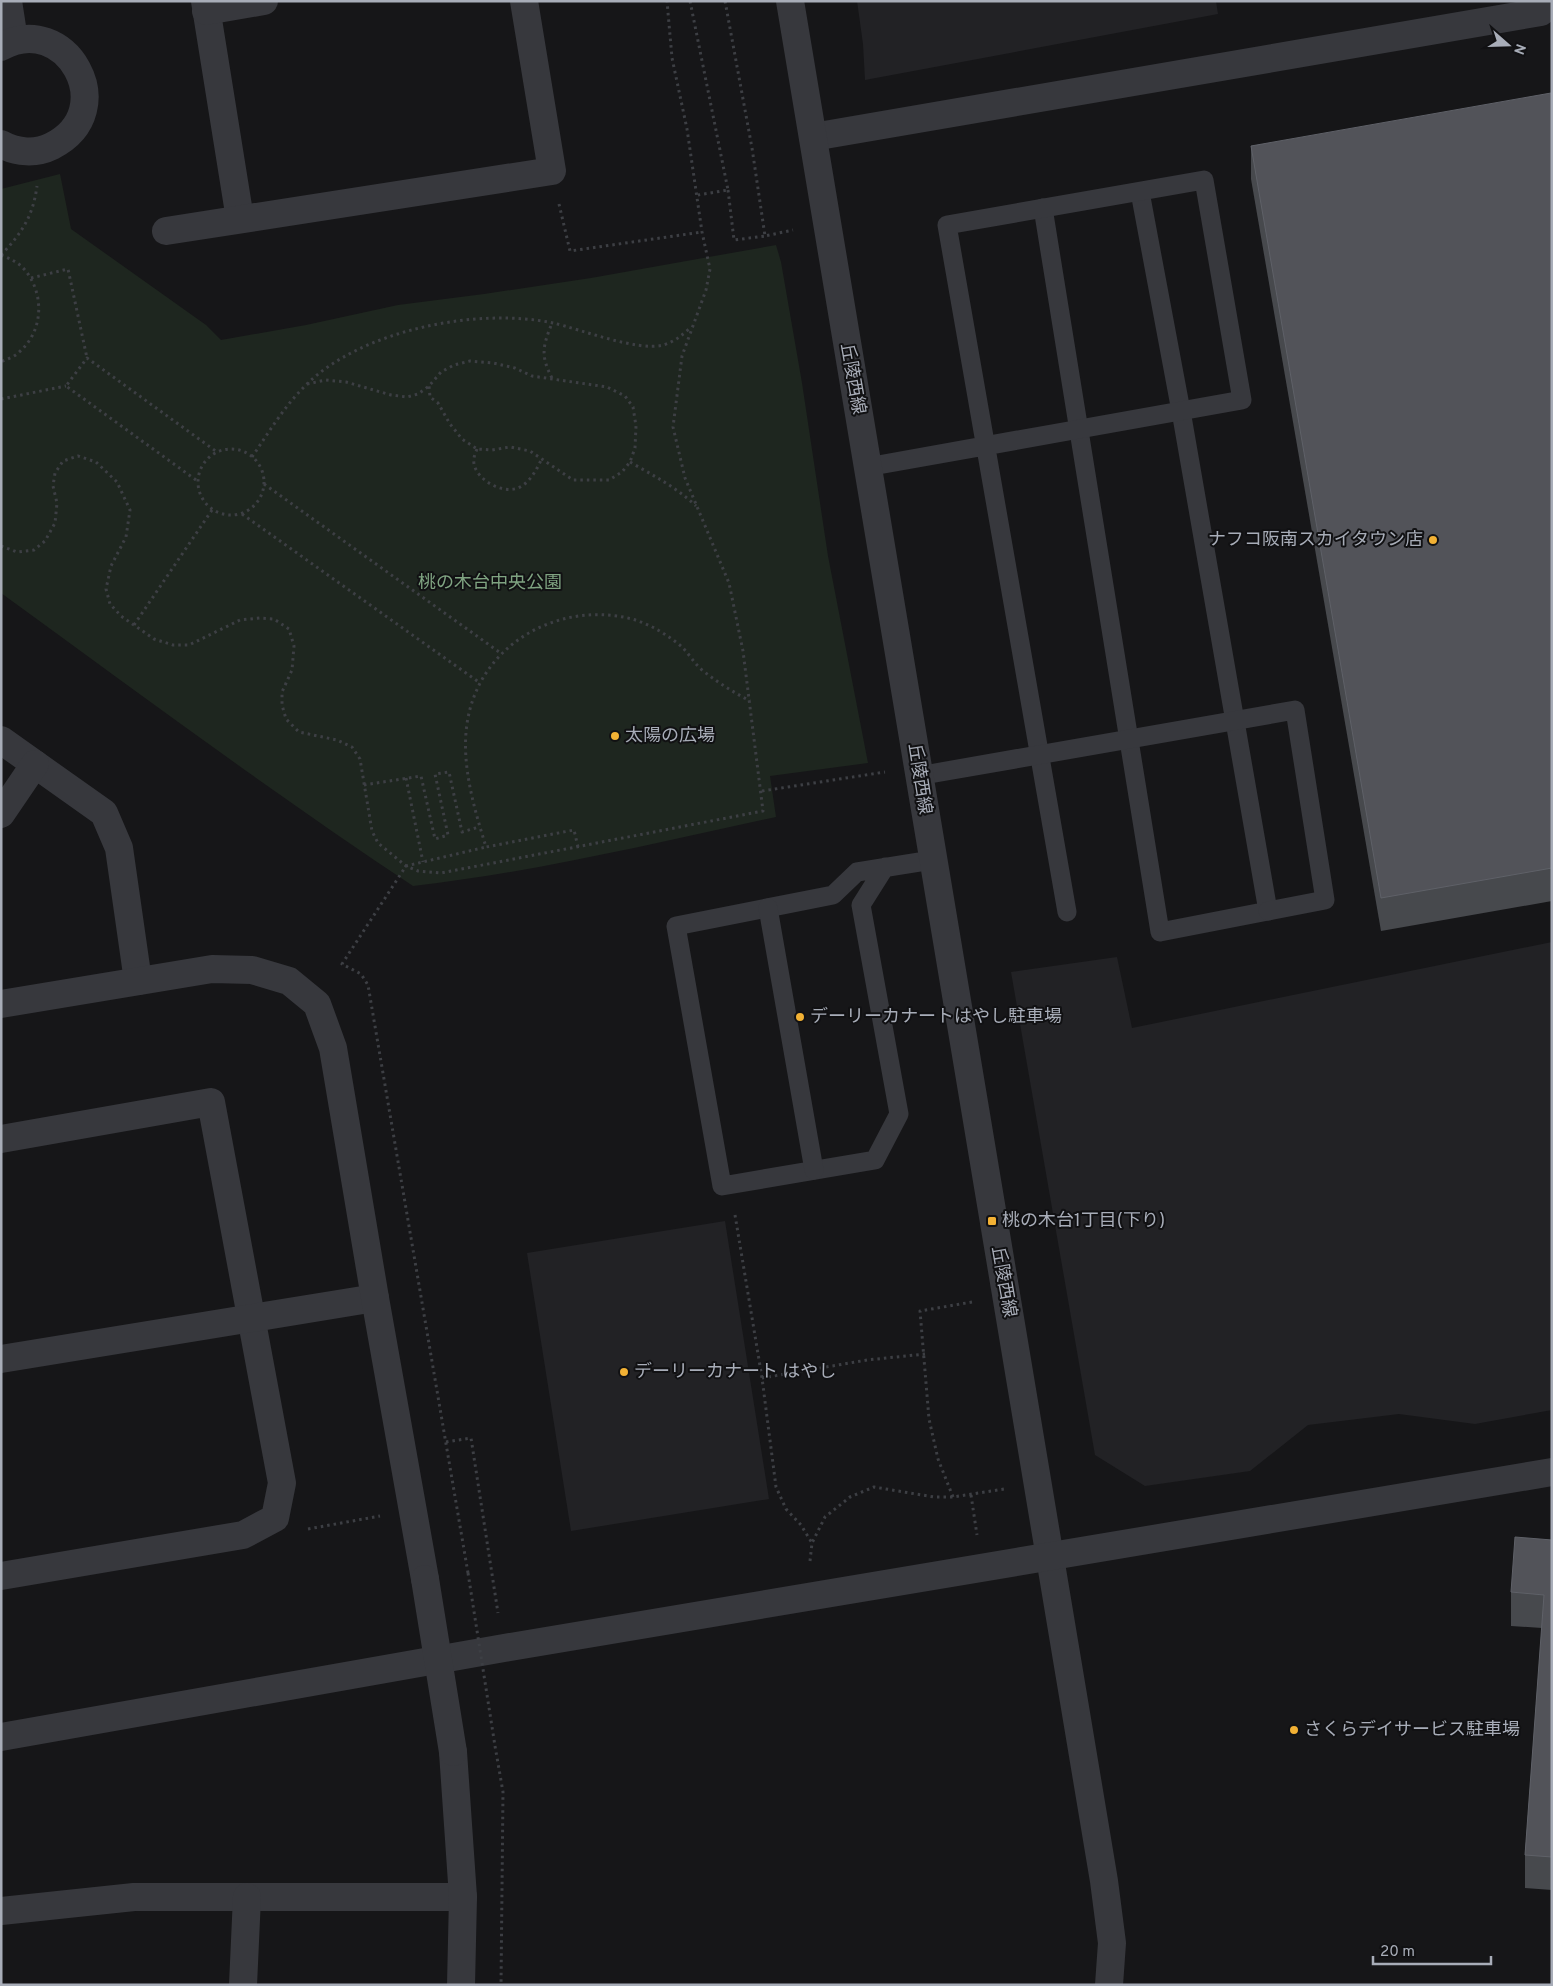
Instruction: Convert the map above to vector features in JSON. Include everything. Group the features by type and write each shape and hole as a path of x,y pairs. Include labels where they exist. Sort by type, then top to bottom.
{"street":[{"path":"1,144 27,152 46,149 63,140 76,126 83,110 85,93 76,65 68,55 58,48 46,42 27,39 8,44 8,1"},
{"path":"240,219 205,6 264,1"},
{"path":"166,231 552,171 524,1"},
{"name":"丘陵西線","path":"790,1 917,771 1104,1881 1112,1943 1109,1985"},
{"path":"813,137 1541,12 1552,3"},
{"path":"1,740 104,813 119,848 138,981"},
{"path":"1,814 35,764"},
{"path":"1,1004 212,969 252,970 289,981 317,1004 333,1048 453,1752 462,1897 460,1985"},
{"path":"1,1139 211,1102 250,1320 282,1483 274,1518 243,1535 1,1576"},
{"path":"1,1360 375,1298"},
{"path":"1,1737 504,1648 1552,1472"},
{"path":"1,1911 134,1897 462,1897"},
{"path":"244,1985 247,1897"}],"lane":[{"path":"867,467 987,446 1242,400 1204,180 947,225 987,446 1066,912"},
{"path":"1140,192 1181,411 1268,911"},
{"path":"917,771 1040,755 1130,740 1295,710 1325,900 1160,932 1130,740 1080,429 1043,208"},
{"path":"885,867 861,905 899,1114 875,1160 722,1186 676,926 833,895 857,872 885,867 932,860"},
{"path":"768,908 814,1170"}],"path":[{"path":"1,546 17,552 34,550 45,541 55,523 57,503 53,486 55,473 64,461 78,456 96,462 117,482 130,510 126,536 111,566 106,589 110,604 121,616 154,639 172,646 189,644 240,620 274,619 288,629 294,646 292,670 282,692 282,706 286,719 299,732 337,740 352,747 360,759 372,831 378,843 406,866 418,871 441,873 763,811 743,651 729,582 685,478 673,427 682,356 690,328 706,290 710,269 702,232 687,128 672,58 667,1"},
{"path":"690,1 728,190 734,240 826,224"},
{"path":"725,1 752,148 765,236"},
{"path":"1,362 18,353 31,338 38,323 40,306 37,290 31,278 18,264 1,255 23,228 34,206 38,181 35,165 27,152"},
{"path":"552,171 570,251 702,232"},
{"path":"698,195 728,190"},
{"path":"31,278 68,269 87,358 217,452"},
{"path":"252,457 283,412 307,384 349,353 395,335 432,325 510,317 552,323 635,344 662,345 677,339 690,328"},
{"path":"552,323 545,340 542,355 552,379"},
{"path":"1,399 66,386 87,358"},
{"path":"307,384 326,380 346,382 391,395 406,397 418,394 429,386 441,372 454,365 470,361 493,363 515,368 532,376 607,388 625,396 633,407 636,426 635,448 630,462 622,472 609,480 573,480 530,451 510,447 492,450 477,449 462,439 450,424 438,403 430,396 429,386"},
{"path":"66,386 196,480"},
{"path":"223,449 236,449 247,453 262,471 264,484 261,497 254,507 242,514 230,516 215,512 205,503 198,491 196,480 203,463 217,452 223,449"},
{"path":"477,449 474,457 474,466 479,476 490,484 504,489 518,488 529,479 542,458"},
{"path":"630,462 667,482 698,507"},
{"path":"264,484 502,654"},
{"path":"134,625 212,510"},
{"path":"242,514 480,683"},
{"path":"486,847 473,803 465,749 467,723 480,683 502,654 524,636 550,622 577,615 605,615 634,620 660,631 682,648 701,669 729,690 750,701"},
{"path":"762,791 917,771"},
{"path":"364,785 421,776 435,839 448,836 435,774 449,772 462,832 480,827"},
{"path":"406,778 423,862"},
{"path":"501,1985 503,1792 468,1573 368,985 361,974 342,964 406,866 486,847 574,830 578,847"},
{"path":"735,1214 762,1378 776,1487 786,1509 801,1525 812,1544"},
{"path":"953,1497 938,1459 929,1419 920,1311 1005,1295"},
{"path":"762,1378 866,1360 925,1354"},
{"path":"446,1442 471,1438 504,1648"},
{"path":"812,1596 808,1575 812,1544 825,1517 850,1497 874,1487 934,1497 953,1497 1036,1483"},
{"path":"274,1518 297,1531 382,1516"}],"shaded area":[{"path":"857,1 1216,1 1218,14 865,80 863,44"},
{"path":"1552,942 1552,1410 1475,1424 1399,1414 1308,1425 1250,1471 1145,1486 1095,1455 1011,972 1117,957 1132,1028"},
{"path":"725,1221 769,1499 571,1531 527,1253"}],"green space":[{"name":"桃の木台中央公園","path":"60,174 71,229 206,325 221,340 306,325 398,305 591,278 776,245 781,262 802,383 828,556 868,763 770,776 776,817 550,865 413,886 257,779 1,593 1,189"}],"building":[{"name":"ナフコ阪南スカイタウン店","path":"1551,93 1552,868 1381,898 1251,146"},
{"path":"1515,1537 1552,1540 1552,1857 1525,1855 1544,1595 1511,1592"}],"place":[{"name":"ナフコ阪南スカイタウン店","path":"1433,540"},
{"name":"太陽の広場","path":"615,736"},
{"name":"デーリーカナートはやし駐車場","path":"800,1017"},
{"name":"桃の木台1丁目(下り)","path":"992,1221"},
{"name":"デーリーカナート はやし","path":"624,1372"},
{"name":"さくらデイサービス駐車場","path":"1294,1730"}]}
